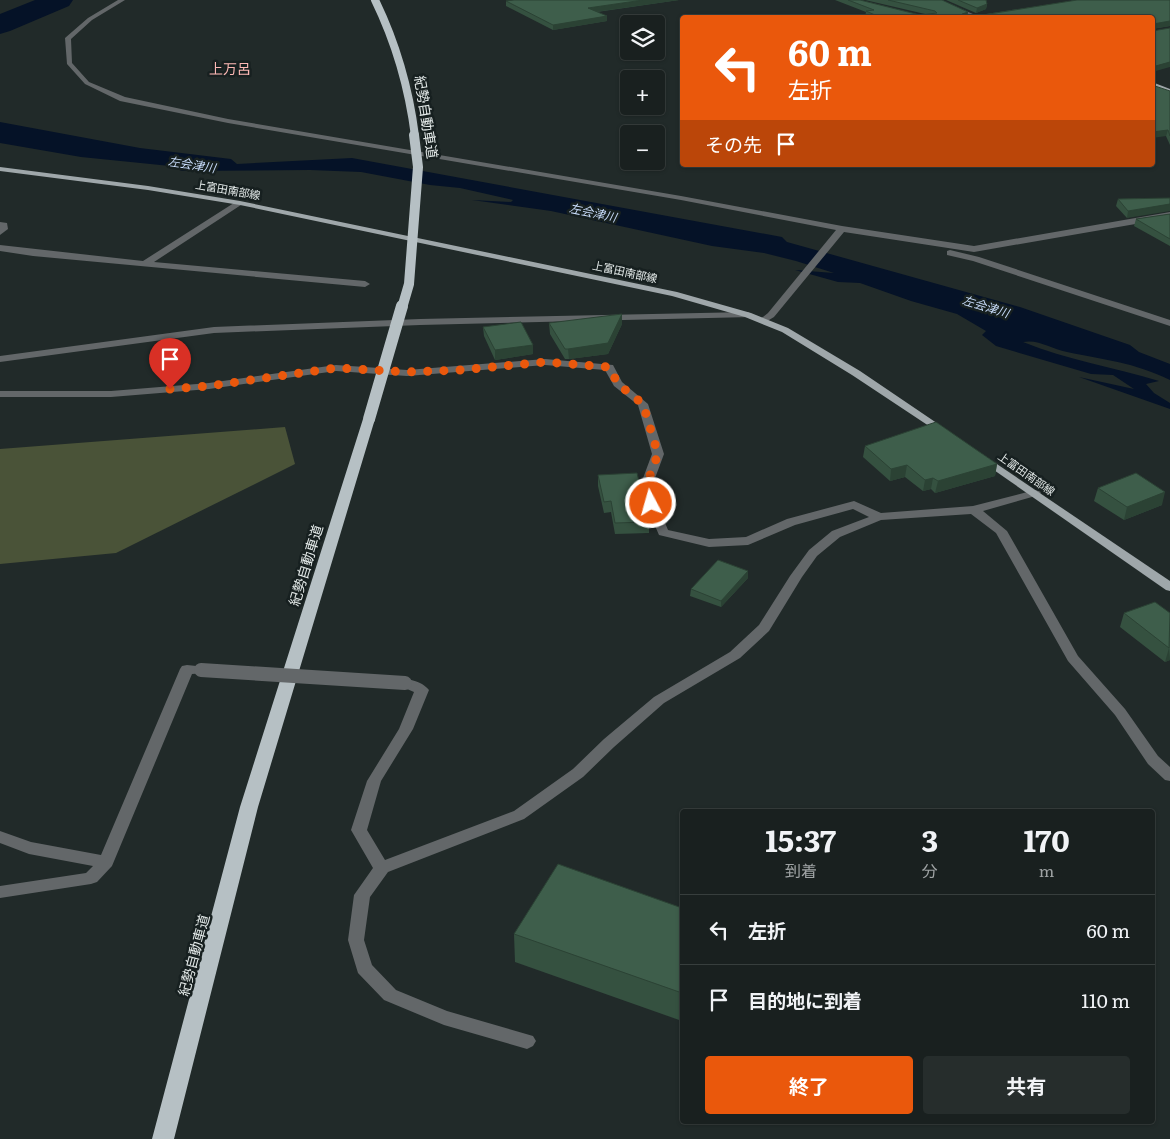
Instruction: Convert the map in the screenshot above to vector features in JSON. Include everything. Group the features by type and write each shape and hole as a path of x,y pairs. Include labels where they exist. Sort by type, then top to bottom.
{"highway":[{"name":"紀勢自動車道","path":"163,1139 249,807 409,284 418,167 412,114 400,62 375,0"}],"main road":[{"path":"1155,85 1170,91"},
{"name":"上富田南部線","path":"0,169 148,188 240,203 674,294 764,320 785,330 856,372 955,439"},
{"name":"上富田南部線","path":"971,450 1170,587"}],"street":[{"path":"122,0 90,19 68,38 69,63 87,83 123,99 238,122 681,198 842,229 976,259 1170,323"},
{"path":"936,0 972,15"},
{"path":"147,262 240,203"},
{"path":"842,229 974,249 1170,215"},
{"path":"0,225 4,226 4,229 0,232"},
{"path":"764,320 842,229"},
{"path":"0,248 33,253 147,262 365,284"},
{"path":"0,359 214,330 420,322 748,315"},
{"path":"0,394 121,393 209,386 336,368 407,372 461,370 545,362 609,367 618,384 643,404 658,454 645,489 663,532 709,544 739,542 748,541 790,522 854,506 879,517"},
{"path":"527,1041 444,1018 390,995 364,968 356,940 362,895 382,868 519,815 578,773 609,743 659,700 735,655 764,628 796,576 813,553 836,534 879,517 974,510 1035,493"},
{"path":"974,510 1001,531 1073,658 1120,712 1153,760 1170,776"},
{"path":"0,892 91,878 106,862 187,669 405,682 422,690 406,729 374,781 359,830 382,868"},
{"path":"0,837 29,848 106,862"}],"green space":[{"path":"285,427 295,464 116,553 0,564 0,449"}],"water":[{"path":"0,122 140,148 231,159 237,164 352,158 782,237 787,242 1020,307 1130,345 1139,352 1170,364 1170,380 1131,365 1061,351 1040,343 1023,342 1056,354 1159,381 1146,384 1154,393 1170,403 1170,409 1079,377 1134,389 1113,375 1091,374 996,346 982,335 986,331 957,314 911,301 860,283 838,282 795,270 834,273 764,253 712,246 551,211 472,200 511,202 513,200 460,188 430,185 361,172 310,170 182,171 170,166 81,157 0,143"}],"building":[{"path":"643,0 588,8 607,16 553,25 506,1"},
{"path":"848,0 860,0 920,15 875,15 866,11 874,10"},
{"path":"888,0 942,0 968,12 962,14 920,15 937,13"},
{"path":"958,0 986,0 987,4 977,8"},
{"path":"1077,0 1170,0 1170,21 1155,24 1155,15 983,15"},
{"path":"1170,28 1170,62 1155,66 1155,30"},
{"path":"1155,86 1170,91 1170,136 1168,130 1155,132"},
{"path":"1170,198 1170,204 1128,211 1118,199"},
{"path":"1170,214 1170,239 1136,219"},
{"path":"622,314 608,343 568,349 565,349 549,323"},
{"path":"521,322 533,345 495,350 483,327"},
{"path":"936,422 997,464 938,481 933,478 925,480 907,465 891,469 865,446"},
{"path":"637,473 649,522 615,523 611,501 604,502 598,475"},
{"path":"1136,473 1165,492 1127,507 1098,488"},
{"path":"718,560 748,571 721,601 691,589"},
{"path":"1155,602 1170,613 1169,648 1124,613"},
{"path":"558,864 680,907 680,992 514,934"}],"waterway":[{"name":"左会津川","path":"0,25 59,0"}],"district":[{"name":"上万呂","path":"230,68"}],"route":[{"path":"170,389 209,386 336,368 407,372 461,370 545,362 609,367 618,384 643,404 658,454 645,489 651,503"}]}
